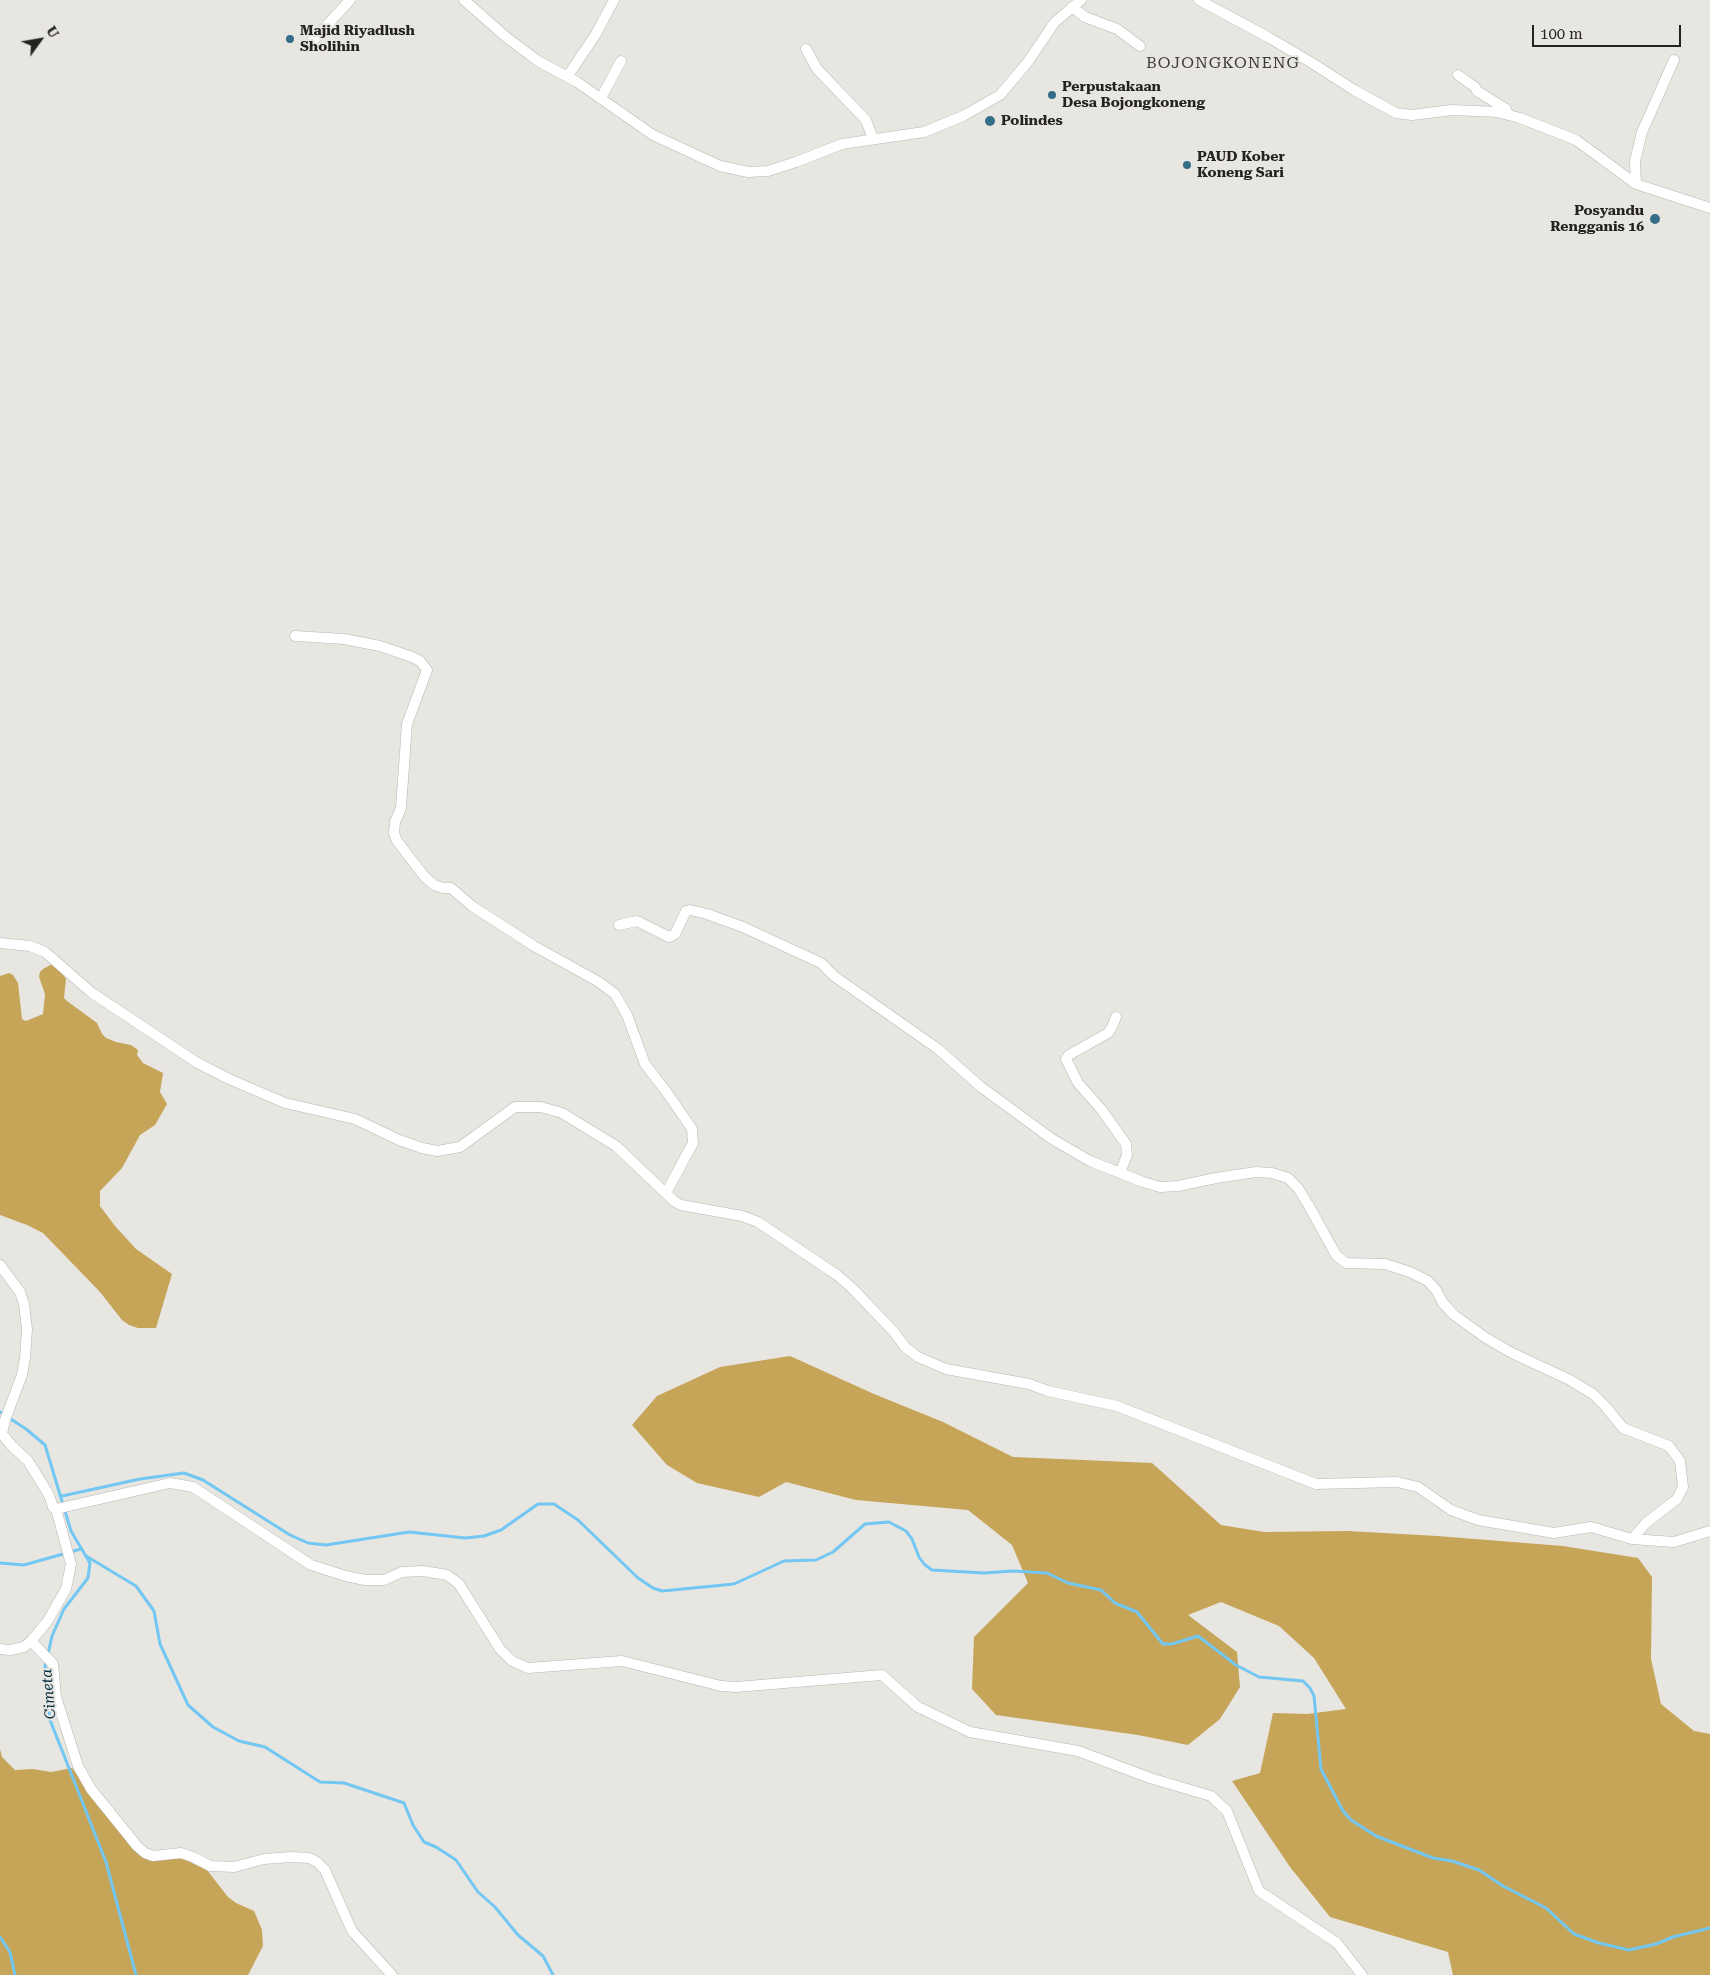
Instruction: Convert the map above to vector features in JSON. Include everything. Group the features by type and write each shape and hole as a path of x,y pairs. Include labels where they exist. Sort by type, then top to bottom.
{"street":[{"path":"307,47 350,0"},
{"path":"464,0 538,61 602,98 653,135 720,166 748,172 768,171 842,144 924,132 963,116 995,98 1027,63 1055,22 1081,0"},
{"path":"567,78 596,34 614,0"},
{"path":"1199,0 1312,62 1354,90 1396,113 1412,115 1452,110 1497,112 1508,115 1576,140 1636,184 1710,208"},
{"path":"1072,7 1085,17 1118,29 1140,46"},
{"path":"806,49 818,69 866,120 873,139"},
{"path":"602,98 621,60"},
{"path":"1636,184 1636,161 1642,132 1674,60"},
{"path":"1458,75 1475,87 1477,91 1506,109 1508,115"},
{"path":"295,636 344,639 380,646 420,661 427,670 408,724 401,808 395,822 394,833 397,841 424,876 434,885 451,888 472,906 534,946 599,982 615,994 628,1015 645,1064 692,1129 693,1143 666,1193"},
{"path":"619,925 637,921 669,937 675,934 686,911 690,910 743,927 821,963 834,976 938,1049 981,1087 1036,1128 1075,1154 1120,1173 1160,1187 1178,1186 1256,1172 1272,1173 1288,1178 1298,1188 1336,1255 1346,1262 1385,1264 1410,1272 1428,1281 1454,1315 1486,1338 1512,1353 1570,1380 1593,1394 1623,1428 1669,1446 1680,1460 1683,1487 1678,1499 1646,1523 1632,1539"},
{"path":"0,943 30,946 45,952 92,993 196,1062 229,1079 285,1103 355,1119 399,1140 437,1151 460,1146 468,1142 515,1107 541,1107 562,1113 616,1146 680,1205 742,1216 758,1222 837,1276 866,1301 905,1347 918,1357 932,1364 958,1372 1029,1384 1048,1391 1117,1406 1316,1484 1397,1482 1418,1487 1451,1510 1478,1520 1554,1533 1591,1527 1632,1539 1674,1542 1710,1531"},
{"path":"1116,1017 1108,1032 1069,1055 1066,1059 1078,1083 1101,1109 1126,1144 1127,1155 1120,1173"},
{"path":"0,1265 20,1292 24,1304 27,1329 22,1374 7,1415 3,1436 28,1461 49,1494 53,1507 63,1508 170,1483 193,1487 311,1565 337,1574 365,1580 384,1580 402,1572 423,1571 447,1575 459,1584 500,1648 512,1661 528,1668 622,1662 721,1686 736,1687 882,1675 918,1707 970,1732 1078,1752 1150,1778 1211,1796 1227,1811 1259,1891 1337,1943 1362,1975"},
{"path":"0,1650 24,1647 31,1641 46,1622 66,1589 71,1564 63,1508"},
{"path":"31,1641 53,1664 56,1697 78,1766 91,1789 137,1846 153,1856 181,1853 210,1866 234,1867 264,1859 291,1857 309,1858 317,1862 325,1870 352,1931 392,1975"}],"shaded area":[{"path":"54,963 66,979 64,998 97,1023 106,1038 131,1045 138,1050 137,1055 143,1063 163,1073 160,1092 167,1104 155,1125 140,1135 122,1168 100,1191 100,1206 115,1226 136,1249 172,1274 156,1328 138,1328 122,1320 100,1292 43,1233 0,1215 0,976 9,973 13,975 18,983 22,1019 26,1021 43,1014 45,994 39,977 40,972"},
{"path":"790,1356 874,1394 943,1422 1013,1457 1152,1463 1221,1525 1264,1532 1348,1531 1437,1536 1563,1546 1638,1558 1652,1577 1651,1659 1661,1704 1694,1731 1710,1734 1710,1975 1453,1975 1448,1952 1330,1917 1290,1867 1232,1781 1260,1773 1273,1713 1307,1714 1346,1709 1314,1658 1279,1626 1221,1602 1188,1615 1237,1652 1240,1687 1220,1719 1188,1745 1138,1735 996,1715 972,1689 974,1637 1028,1583 1012,1545 968,1510 856,1500 786,1482 759,1497 697,1483 667,1465 632,1425 657,1396 720,1367"},
{"path":"0,1749 2,1757 15,1770 33,1769 51,1772 72,1768 137,1850 183,1859 207,1870 228,1897 254,1911 262,1930 263,1946 248,1975 0,1975"}],"waterway":[{"name":"Cimeta","path":"0,1412 26,1429 45,1445 71,1531 90,1563 88,1578 64,1609 52,1636 48,1654"},
{"path":"62,1496 140,1479 184,1473 203,1480 290,1535 308,1543 326,1545 409,1532 465,1538 484,1536 501,1530 538,1504 554,1504 578,1520 638,1578 653,1588 662,1591 734,1584 784,1561 816,1560 833,1552 865,1524 889,1522 906,1531 912,1539 919,1557 932,1570 984,1573 1013,1571 1047,1573 1068,1583 1101,1590 1115,1603 1137,1612 1163,1644 1172,1644 1198,1636 1236,1665 1259,1677 1303,1681 1310,1688 1314,1696 1321,1769 1343,1811 1351,1820 1376,1836 1433,1858 1452,1861 1479,1870 1503,1886 1546,1908 1574,1934 1599,1943 1629,1950 1710,1928"},
{"path":"0,1563 24,1565 81,1549"},
{"path":"86,1556 136,1586 154,1611 160,1644 188,1705 213,1727 239,1741 265,1747 320,1782 344,1783 404,1803 413,1825 424,1842 436,1847 456,1860 478,1892 495,1907 518,1935 543,1956 553,1975"},
{"name":"Cimeta","path":"46,1661 50,1720 106,1862 136,1975"},
{"path":"0,1937 10,1952 15,1975"}],"place":[{"name":"Majid Riyadlush Sholihin","path":"290,39"},
{"name":"Perpustakaan Desa Bojongkoneng","path":"1052,95"},
{"name":"Polindes","path":"990,121"},
{"name":"PAUD Kober Koneng Sari","path":"1187,165"},
{"name":"Posyandu Rengganis 16","path":"1655,219"}],"district":[{"name":"BOJONGKONENG","path":"1223,63"}]}
